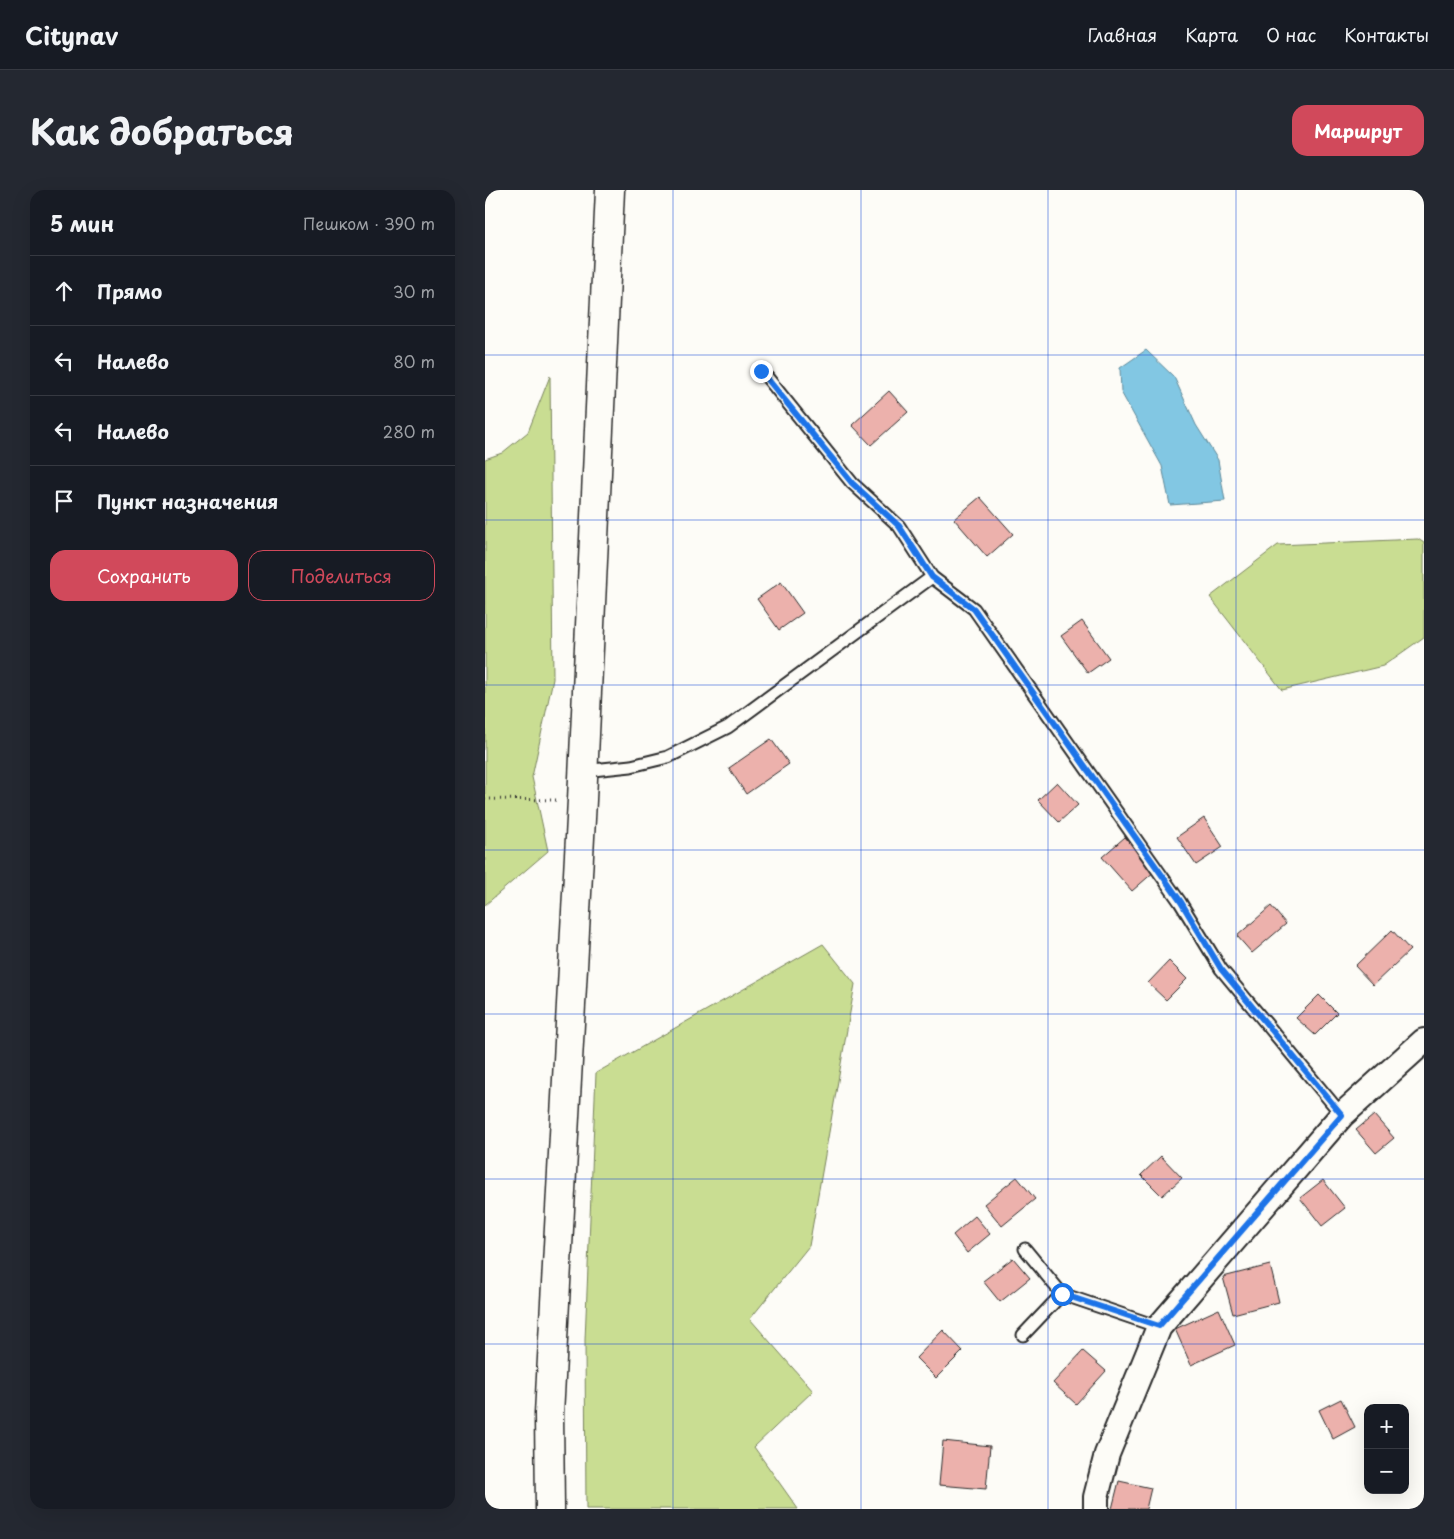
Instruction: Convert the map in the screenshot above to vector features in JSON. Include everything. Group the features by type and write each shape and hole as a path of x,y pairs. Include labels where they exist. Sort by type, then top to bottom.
{"main road":[{"path":"550,1509 549,1414 582,800 610,190"}],"street":[{"path":"1095,1509 1096,1497 1107,1454 1159,1326 1342,1115 1424,1041"}],"lane":[{"path":"605,190 607,239"},
{"path":"761,371 852,483 899,526 932,577 974,609 1181,902 1221,969 1342,1115"},
{"path":"583,771 631,766 668,757 728,727 932,577"},
{"path":"1025,1249 1062,1294 1159,1326"},
{"path":"1023,1335 1062,1294"}],"path":[{"path":"485,799 582,800"}],"green space":[{"path":"550,376 553,679 532,777 548,851 485,905 485,459 502,453 528,432"},
{"path":"1418,539 1424,543 1424,637 1383,666 1282,690 1210,597 1278,545"},
{"path":"823,944 855,984 809,1246 750,1319 813,1391 754,1447 798,1509 586,1509 585,1340 596,1073"}],"water":[{"path":"1146,350 1174,377 1196,425 1218,460 1225,501 1170,505 1162,466 1121,392 1120,368"}],"building":[{"path":"889,391 908,412 871,445 852,425"},
{"path":"980,497 1013,534 987,557 954,519"},
{"path":"781,582 803,613 779,630 757,599"},
{"path":"1082,621 1109,658 1088,673 1061,636"},
{"path":"771,739 789,764 746,794 729,768"},
{"path":"1057,782 1078,805 1059,822 1038,800"},
{"path":"1204,818 1223,847 1196,865 1177,837"},
{"path":"1125,837 1155,871 1132,891 1102,857"},
{"path":"1271,906 1286,924 1252,953 1237,936"},
{"path":"1392,930 1410,950 1373,985 1355,966"},
{"path":"1169,961 1187,979 1166,1000 1148,983"},
{"path":"1319,995 1337,1013 1315,1035 1296,1018"},
{"path":"1374,1115 1394,1138 1376,1153 1356,1130"},
{"path":"1161,1156 1182,1178 1162,1196 1141,1175"},
{"path":"1017,1177 1035,1199 1002,1226 984,1204"},
{"path":"1323,1180 1345,1208 1322,1226 1300,1198"},
{"path":"975,1216 990,1234 967,1253 953,1235"},
{"path":"1013,1258 1030,1278 1000,1302 983,1281"},
{"path":"1270,1265 1279,1302 1233,1314 1223,1277"},
{"path":"1219,1309 1235,1345 1191,1365 1175,1329"},
{"path":"943,1330 963,1351 936,1378 916,1358"},
{"path":"1083,1351 1106,1371 1076,1404 1053,1383"},
{"path":"1341,1399 1355,1427 1333,1439 1319,1410"},
{"path":"943,1441 990,1446 986,1489 939,1485"},
{"path":"1119,1481 1151,1488 1146,1509 1112,1509"}],"route":[{"path":"761,371 852,483 899,526 932,577 974,609 1181,902 1221,969 1342,1115 1159,1326 1062,1294"}]}
